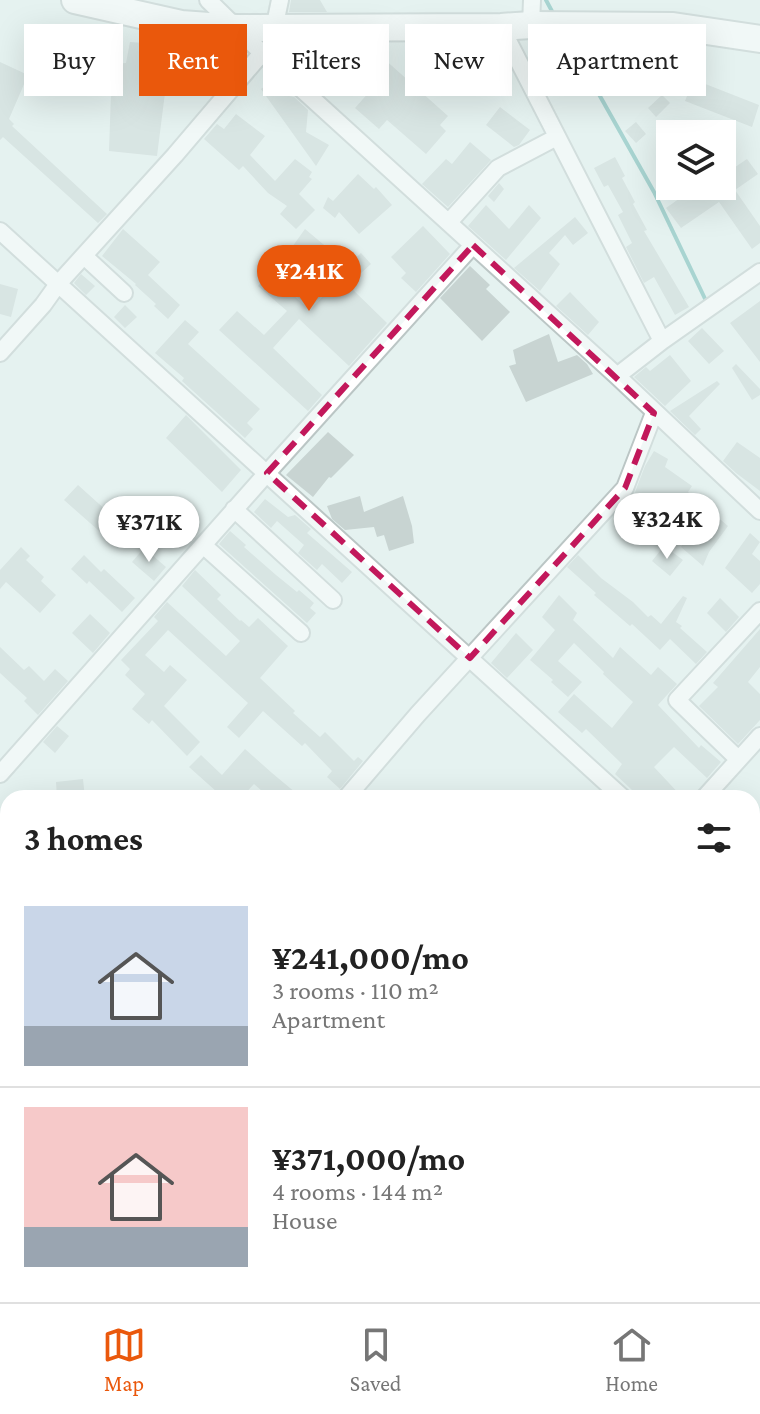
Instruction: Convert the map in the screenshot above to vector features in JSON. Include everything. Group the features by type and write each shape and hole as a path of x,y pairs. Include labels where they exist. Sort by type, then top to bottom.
{"highway":[{"path":"75,0 181,24"},
{"path":"507,24 531,12 673,26 760,39"}],"street":[{"path":"208,0 232,24"},
{"path":"273,24 280,0"},
{"path":"0,353 175,155 263,47"},
{"path":"512,49 662,341"},
{"path":"323,96 473,245 760,511"},
{"path":"449,222 498,168 557,137"},
{"path":"0,231 614,790"},
{"path":"0,774 473,245"},
{"path":"84,256 124,293"},
{"path":"617,376 760,272"},
{"path":"353,790 418,714 625,488 654,413"},
{"path":"234,509 333,600"},
{"path":"203,545 301,633"},
{"path":"738,759 677,700 760,611"},
{"path":"711,790 760,736"}],"highlighted area":[{"path":"473,245 654,413 625,488 470,658 267,473"}],"building":[{"path":"291,0 320,0 327,12 289,12"},
{"path":"130,42 139,43 139,96 165,96 157,156 109,151 111,96 123,96 123,63 126,63"},
{"path":"0,62 24,73 24,84 9,119 14,124 12,126 107,214 98,223 3,137 0,140"},
{"path":"389,63 405,78 405,96 426,96 448,116 440,125 446,131 426,154 387,120 379,129 355,108 366,96 389,96"},
{"path":"706,84 759,105 752,127 685,101 687,96 706,96"},
{"path":"266,96 294,97 308,110 306,132 329,145 316,166"},
{"path":"661,96 670,103 656,117 648,108"},
{"path":"500,107 530,130 519,145 514,147 486,125"},
{"path":"236,114 265,136 250,155 275,181 295,159 312,172 309,177 312,179 299,194 315,210 296,229 280,214 287,206 268,193 243,166 239,170 204,139 217,124 224,129"},
{"path":"636,122 646,134 636,143 625,131"},
{"path":"470,142 491,160 448,207 422,184 446,159 452,164"},
{"path":"615,157 647,230 644,231 689,307 675,315 654,277 644,283 626,247 632,243 618,215 623,212 594,168"},
{"path":"747,159 758,174 736,189 736,166"},
{"path":"358,174 374,189 376,187 392,205 359,234 339,212 335,218 323,208 328,197 333,201"},
{"path":"499,183 504,189 494,202 488,196"},
{"path":"736,191 760,226 760,243 752,249 719,202 681,228 666,208 677,200 736,200"},
{"path":"486,205 509,229 529,205 541,218 506,260 468,226"},
{"path":"575,217 588,233 573,245 565,235 549,253 560,264 540,291 514,268"},
{"path":"423,226 450,254 416,292 401,278 406,273 391,257"},
{"path":"123,229 160,262 148,275 180,305 168,319 136,284 102,256"},
{"path":"305,229 348,265 361,253 371,264 348,285 387,323 349,366 299,319 273,348 322,395 308,411 219,330 237,311 264,335 287,311 258,286","holes":["304,267 329,290 310,310 285,288"]},
{"path":"470,266 490,285 486,289 510,312 482,341 440,298"},
{"path":"81,274 95,286 86,295 74,283"},
{"path":"0,284 18,289 11,317 0,314"},
{"path":"570,292 599,322 588,335 556,306"},
{"path":"760,301 760,362 730,323"},
{"path":"125,305 137,317 125,328 114,317"},
{"path":"185,320 199,332 188,344 260,409 247,423 253,429 245,438 155,353"},
{"path":"702,328 724,351 709,364 688,341"},
{"path":"549,334 558,362 577,355 593,374 526,402 509,366 516,364 513,350"},
{"path":"670,355 691,381 665,406 634,377 646,367 650,371"},
{"path":"736,364 760,389 760,395 752,400 732,368"},
{"path":"717,381 720,384 689,416 701,429 695,435 670,411"},
{"path":"186,415 241,470 222,492 166,438"},
{"path":"328,432 354,455 329,477 313,497 286,475"},
{"path":"737,442 760,458 760,491 723,461"},
{"path":"654,451 668,459 665,467 692,486 688,492 728,526 703,566 681,547 688,535 684,531 687,525 639,505 637,507 629,499"},
{"path":"78,485 128,530 115,545 64,500"},
{"path":"360,496 364,512 403,496 414,543 389,551 384,535 377,537 374,527 345,530 332,519 327,506"},
{"path":"265,499 288,517 295,515 311,529 307,533 352,572 342,583 322,564 317,570 298,553 304,545 277,521 271,528 254,512"},
{"path":"230,531 276,575 314,603 310,608 316,613 307,623 219,544"},
{"path":"750,533 760,542 752,554 760,561 760,584 752,593 725,568"},
{"path":"664,546 683,560 670,576 652,561"},
{"path":"21,547 30,556 26,560 44,577 41,581 56,595 40,613 6,582 0,589 0,570"},
{"path":"144,548 166,567 154,581 132,562"},
{"path":"84,555 135,598 122,612 89,581 87,584 71,569"},
{"path":"578,555 601,578 661,624 683,596 687,598 676,622 707,652 696,664 670,639 660,650 594,595 596,593 567,567"},
{"path":"195,570 221,595 217,599 240,621 249,627 258,618 288,646 260,678 320,737 325,732 354,761 358,757 363,761 340,789 327,777 332,771 305,743 302,746 263,711 239,738 227,727 248,703 168,630 145,655 164,672 170,665 187,680 164,706 200,742 187,756 152,720 149,724 132,709 145,694 125,675 130,669 121,660 158,621 154,617 167,602 226,656 240,641 182,586"},
{"path":"559,595 577,613 573,620 613,658 620,647 651,675 658,667 677,684 658,705 699,748 701,745 721,762 707,778 674,747 654,767 676,790 632,790 615,774 622,764 586,729 582,733 558,712 574,694 612,728 633,702 574,643 558,661 582,682 568,697 551,682 553,680 530,660 555,630 542,617"},
{"path":"720,598 739,617 726,632 707,613"},
{"path":"90,614 110,633 93,653 72,633"},
{"path":"760,629 760,667 748,682 760,694 760,720 738,744 699,706 718,687 713,683"},
{"path":"516,633 533,650 507,678 491,663"},
{"path":"0,647 24,670 29,666 44,681 55,669 68,681 38,715 24,701 27,698 0,673"},
{"path":"57,726 69,736 55,753 43,742"},
{"path":"245,749 293,790 261,790 254,784 248,790 215,790 189,767 201,755 222,775"},
{"path":"83,779 84,790 56,790 56,782"}],"waterway":[{"path":"546,0 554,15"},
{"path":"260,40 263,43"},
{"path":"600,96 654,192 708,305"}]}
